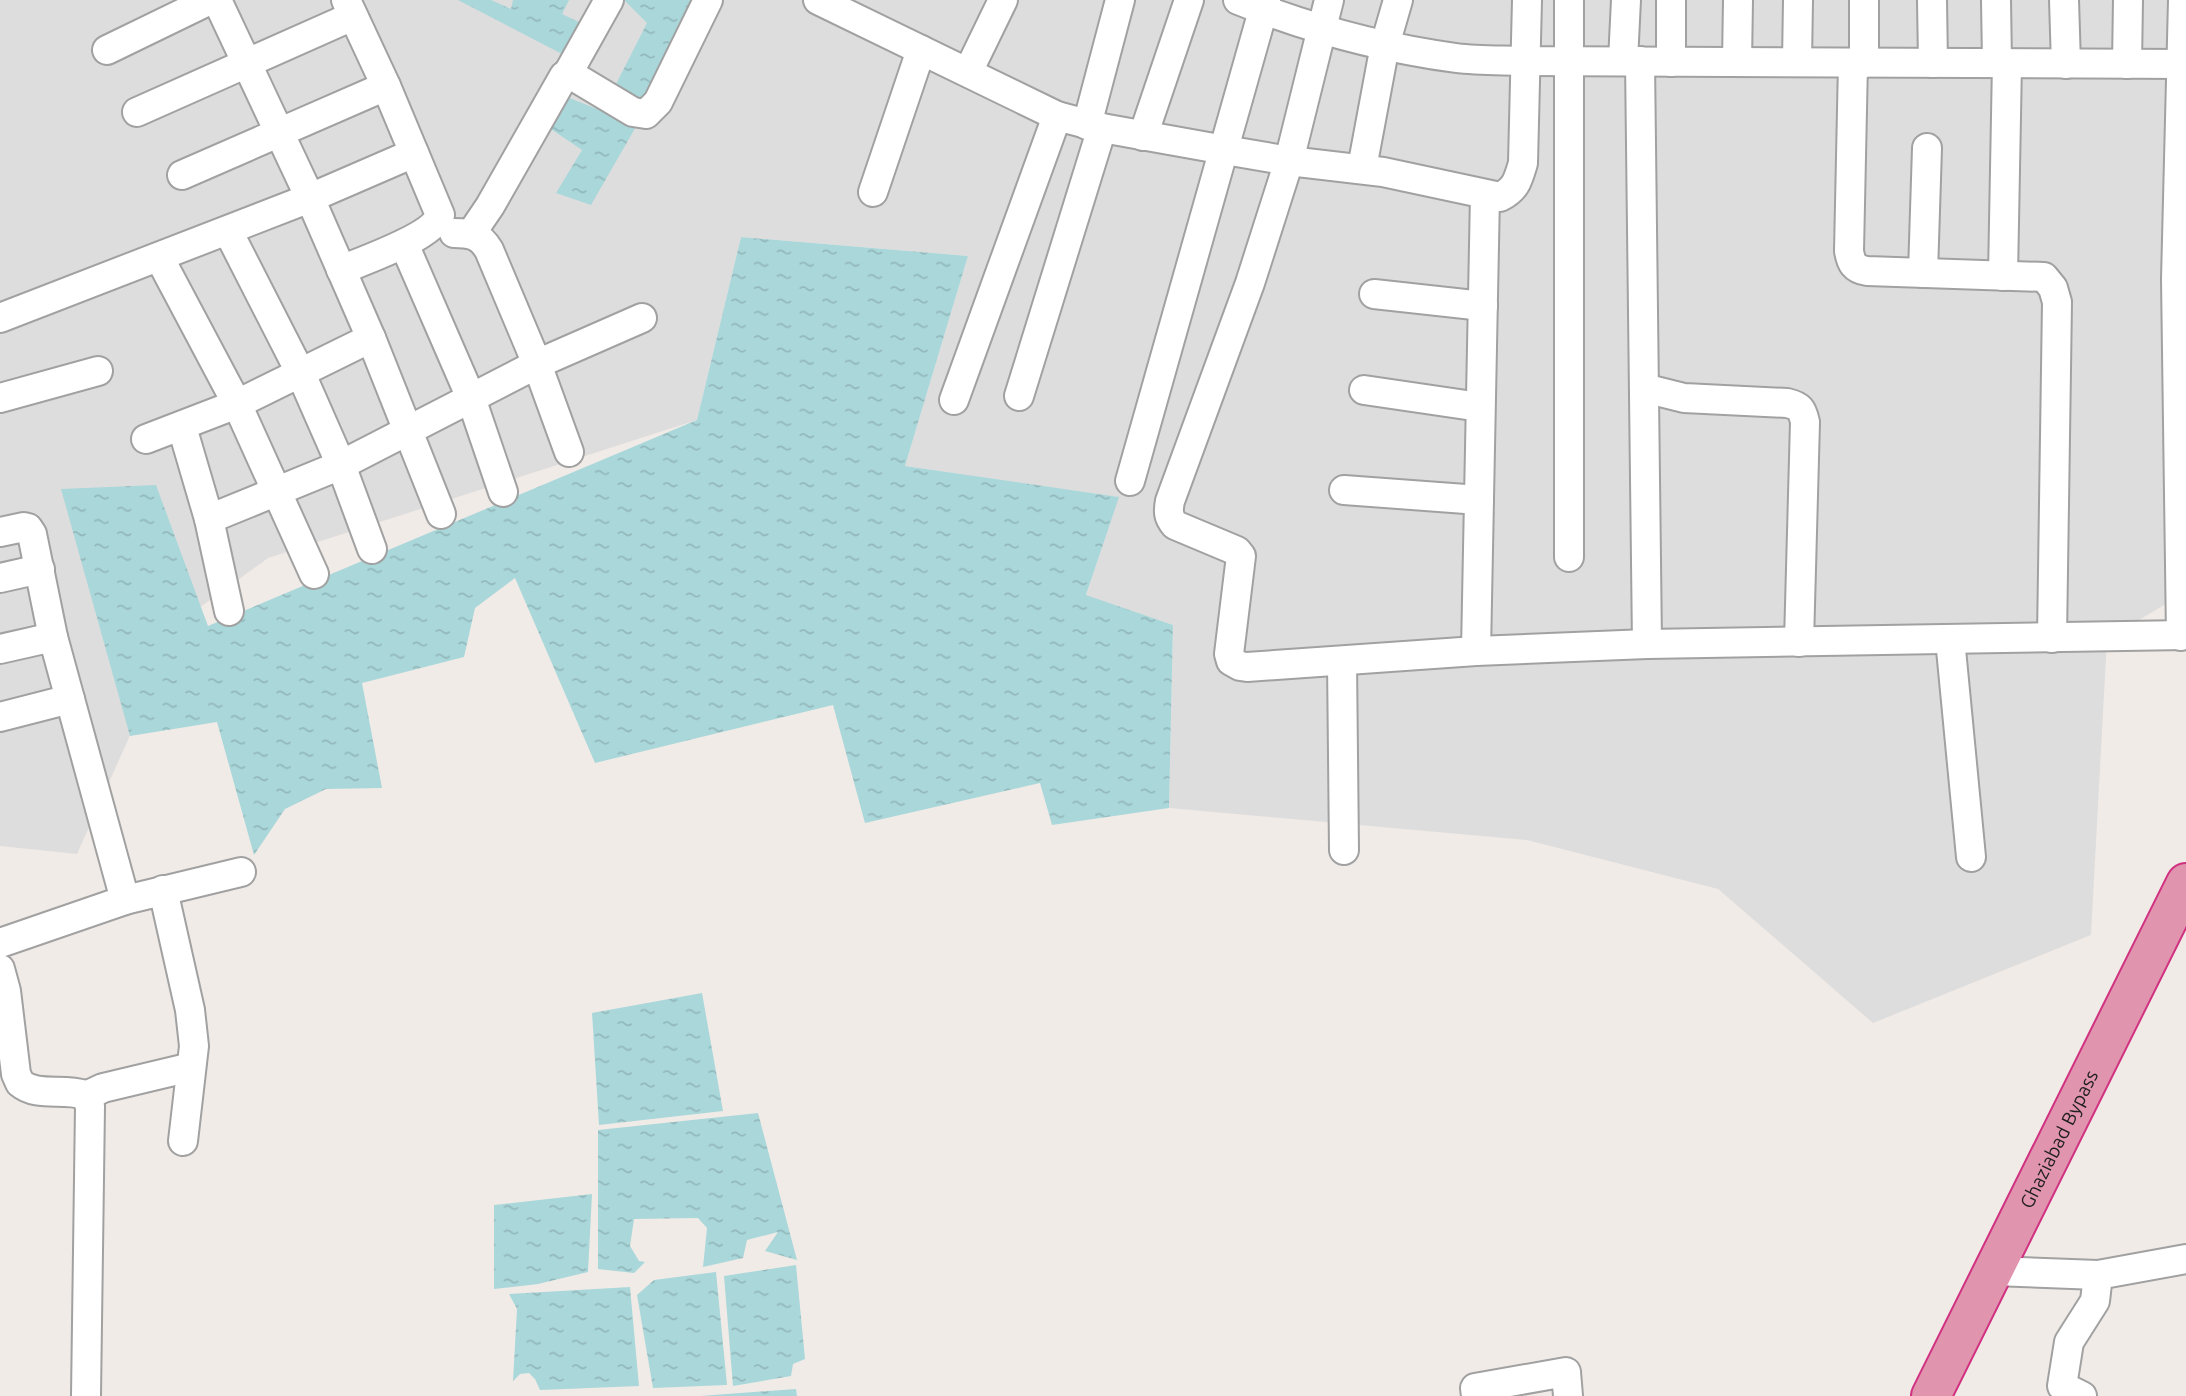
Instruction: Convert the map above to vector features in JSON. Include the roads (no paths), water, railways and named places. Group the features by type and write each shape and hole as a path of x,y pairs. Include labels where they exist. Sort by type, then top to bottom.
{"highway":[{"name":"Ghaziabad Bypass","path":"1931,1396 2186,883"}],"street":[{"path":"107,50 210,0"},
{"path":"217,0 310,198 371,338 441,514"},
{"path":"471,234 490,206 609,0"},
{"path":"567,75 633,112 646,114 658,102 708,0"},
{"path":"818,0 1057,116 1143,136 1289,161 1362,168 1500,197 1512,191 1518,183 1523,163 1528,0"},
{"path":"968,72 1003,0"},
{"path":"1019,396 1095,126 1120,0"},
{"path":"1143,136 1189,0"},
{"path":"1329,0 1289,161 1250,283 1168,511 1169,519 1175,525 1237,551 1241,556 1229,654 1231,661 1247,667 1476,651 1647,644 2183,636 2176,279 2184,64 2183,0"},
{"path":"1362,168 1385,46 1398,0"},
{"path":"1569,0 1569,557"},
{"path":"1626,0 1631,61 1644,388 1647,644"},
{"path":"1671,0 1671,62"},
{"path":"1737,62 1738,0"},
{"path":"1797,62 1798,0"},
{"path":"1864,0 1858,63 1850,261 1858,270 2044,277 2053,288 2057,302 2052,638"},
{"path":"1932,0 1933,63"},
{"path":"1996,0 2002,63 2003,275"},
{"path":"2064,0 2066,64"},
{"path":"2127,64 2128,0"},
{"path":"1130,481 1225,150 1256,3 1321,29 1385,46 1458,59 2184,64"},
{"path":"137,112 246,63 349,8 386,86 438,209 438,220 404,244 341,270"},
{"path":"873,192 920,50"},
{"path":"182,175 386,86"},
{"path":"954,400 1057,116"},
{"path":"1923,273 1927,148"},
{"path":"0,318 228,231 414,153"},
{"path":"1476,651 1485,195"},
{"path":"433,225 446,233 479,237 489,250 537,363 569,452"},
{"path":"228,231 301,374 341,465 372,549"},
{"path":"404,244 471,398 503,492"},
{"path":"159,257 237,404 274,491 314,574"},
{"path":"1374,294 1483,306"},
{"path":"209,519 341,465 537,363 642,318"},
{"path":"146,439 237,404 371,338"},
{"path":"0,398 99,371"},
{"path":"1644,388 1684,398 1787,403 1798,405 1801,409 1805,422 1799,642"},
{"path":"1364,390 1480,407"},
{"path":"182,426 209,519 229,611"},
{"path":"1344,490 1479,500"},
{"path":"0,533 23,527 28,528 32,534 53,636 125,900"},
{"path":"0,578 40,569"},
{"path":"0,649 53,636"},
{"path":"1950,639 1972,857"},
{"path":"1342,661 1344,850"},
{"path":"0,717 70,699"},
{"path":"0,943 125,900 241,872"},
{"path":"163,890 190,1010 194,1046 183,1141"},
{"path":"0,969 16,1074 20,1083 35,1091 77,1092 86,1096 90,1106 86,1396"},
{"path":"86,1096 103,1087 191,1066"},
{"path":"1993,1271 2098,1275 2186,1259"},
{"path":"2082,1396 2062,1386 2069,1342 2095,1301 2098,1275"},
{"path":"1476,1396 1475,1388 1566,1372 1568,1396"}],"water":[{"path":"458,0 491,0 511,9 513,0 569,0 562,14 581,23 562,54"},
{"path":"624,0 697,0 655,113 612,92 647,23"},
{"path":"552,91 637,125 591,205 556,193 582,150 551,129"},
{"path":"741,237 968,256 905,466 1119,497 1086,595 1173,625 1169,808 1052,825 1040,783 865,823 833,705 595,763 515,578 475,608 464,657 362,683 382,788 326,789 285,809 254,855 217,722 130,736 61,489 156,485 208,626 697,420"},
{"path":"702,993 723,1111 599,1125 592,1013"},
{"path":"758,1113 797,1260 765,1251 778,1232 747,1240 743,1258 703,1267 707,1228 698,1218 634,1219 630,1246 639,1261 645,1262 634,1273 598,1269 598,1130"},
{"path":"592,1194 588,1272 538,1284 494,1289 494,1205"},
{"path":"796,1265 805,1359 793,1364 791,1376 733,1386 724,1276"},
{"path":"716,1272 727,1385 653,1388 637,1295 654,1280"},
{"path":"630,1287 639,1386 540,1390 529,1373 520,1374 513,1381 517,1309 509,1294"},
{"path":"796,1389 797,1396 700,1396"}]}
